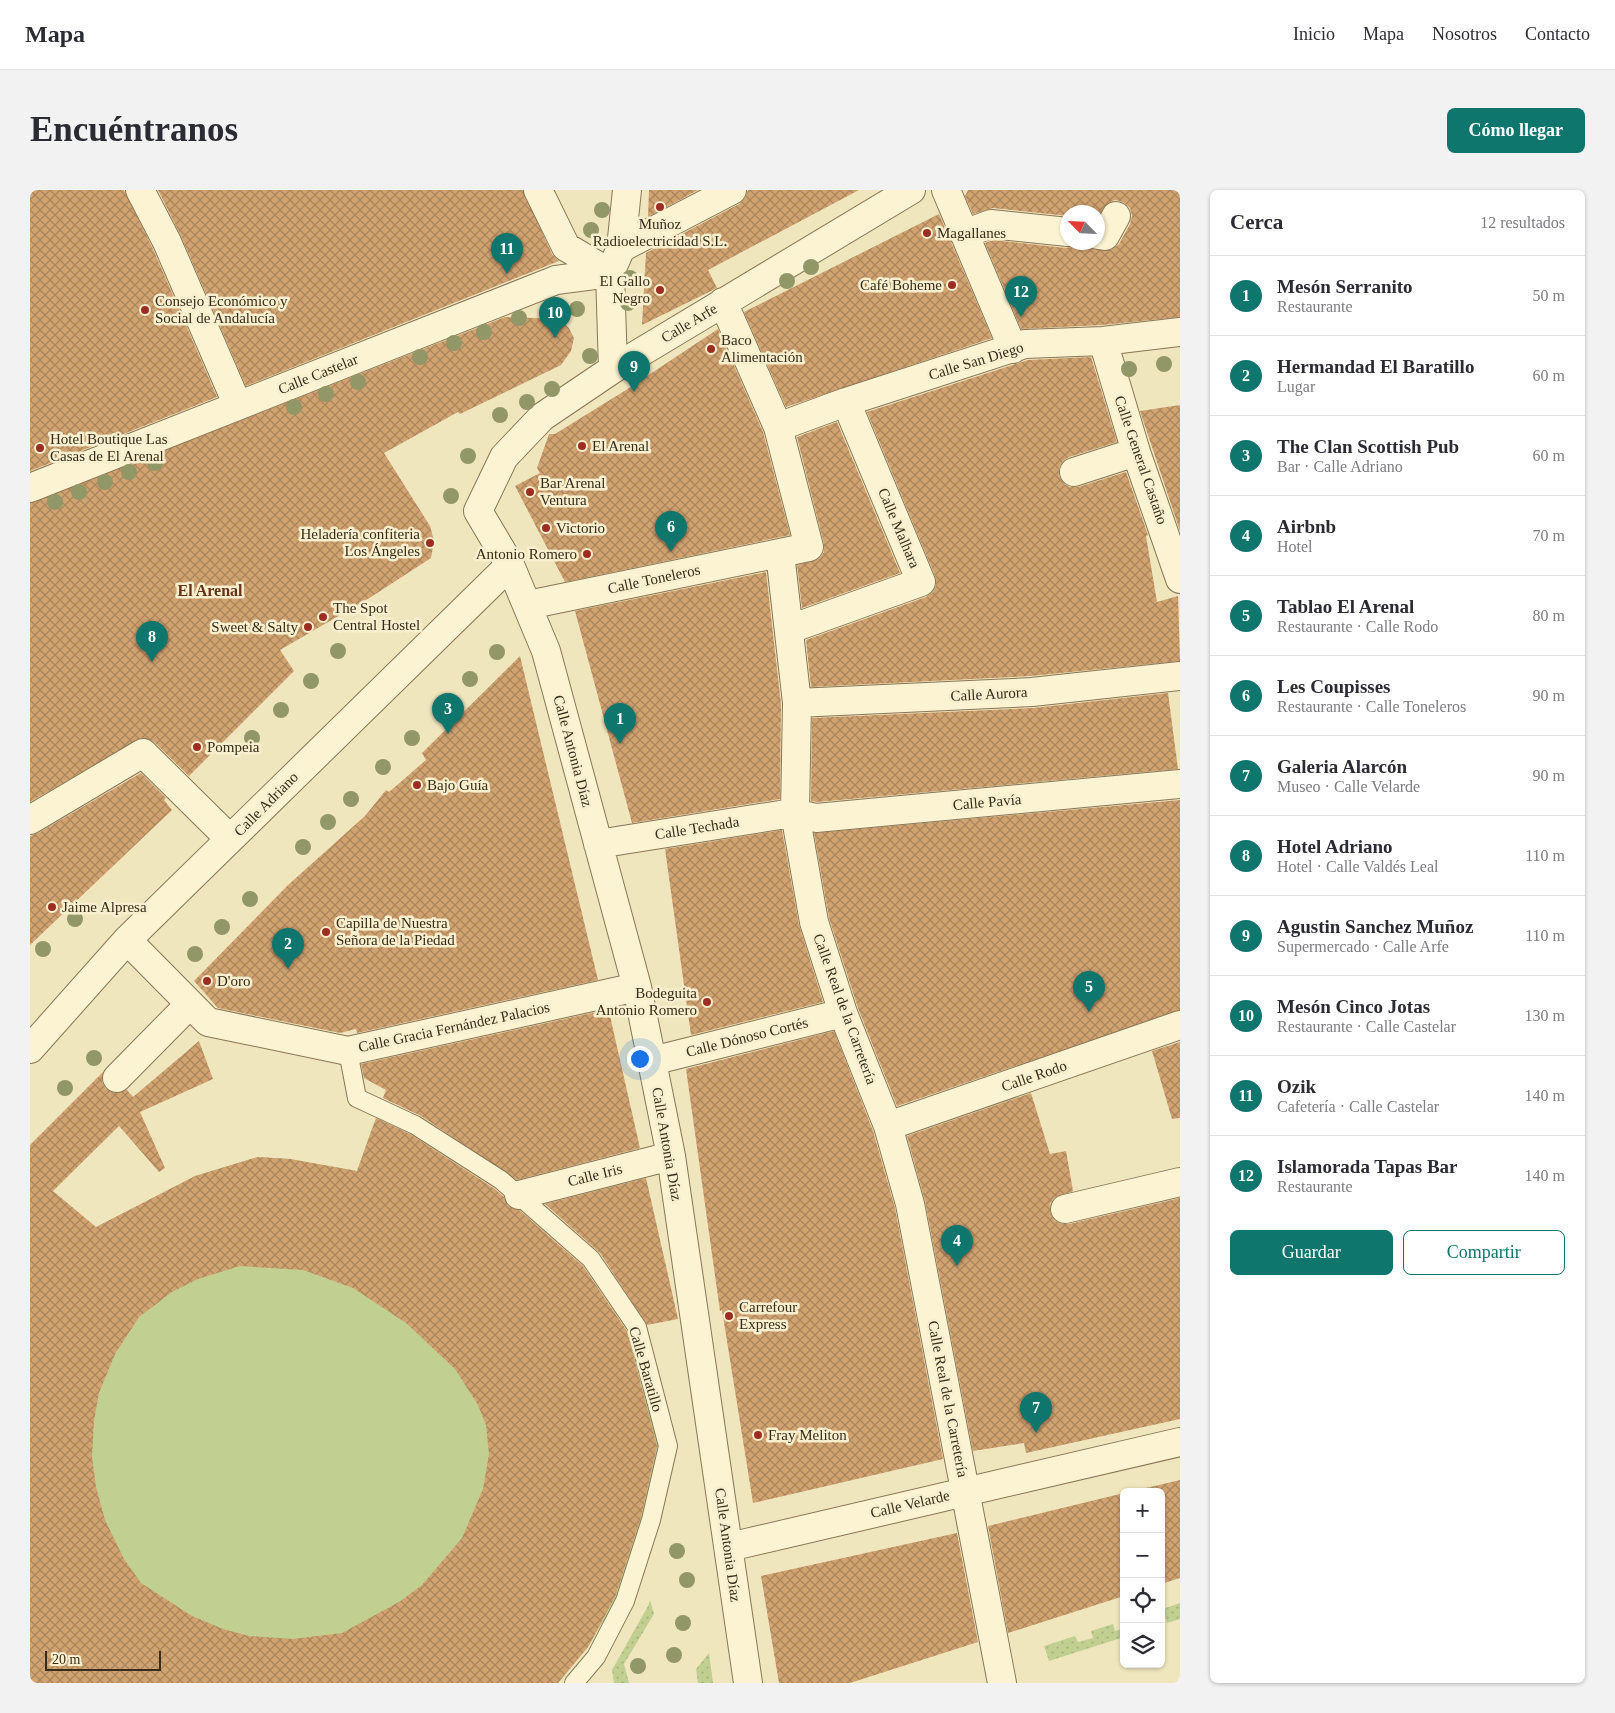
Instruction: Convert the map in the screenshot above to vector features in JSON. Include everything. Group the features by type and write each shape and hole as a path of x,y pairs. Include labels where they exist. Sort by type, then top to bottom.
{"street":[{"path":"140,190 168,242 238,406"},
{"path":"538,190 566,247 610,273"},
{"path":"613,369 610,273 621,248 627,190"},
{"path":"621,248 732,190"},
{"name":"Calle Arfe","path":"478,510 504,457 542,417 613,369 911,190"},
{"path":"946,190 1013,349"},
{"path":"964,234 991,224 1060,231"},
{"name":"Calle Castelar","path":"30,488 556,280 610,273"},
{"path":"723,302 778,427 809,547 780,553"},
{"name":"Calle San Diego","path":"778,427 846,402 1025,344 1103,342 1180,332"},
{"name":"Calle General Castaño","path":"1103,342 1136,452 1172,529 1180,579"},
{"name":"Calle Malhara","path":"790,629 921,582 846,402"},
{"path":"1074,472 1136,452"},
{"name":"Calle Antonia Díaz","path":"478,510 510,565 546,651 636,987 671,1156 748,1683"},
{"name":"Calle Real de la Carretería","path":"780,553 797,703 795,813 814,922 843,1013 888,1126 910,1204 1002,1683"},
{"name":"Calle Toneleros","path":"528,605 780,553"},
{"name":"Calle Adriano","path":"30,1049 127,940 510,565"},
{"name":"Calle Aurora","path":"797,703 1032,692 1180,676"},
{"path":"30,820 143,753 230,839"},
{"name":"Calle Pavía","path":"795,813 816,818 1180,784"},
{"name":"Calle Techada","path":"598,844 795,813"},
{"name":"Calle Gracia Fernández Palacios","path":"127,940 208,1022 348,1051 636,987"},
{"path":"117,1078 190,1004"},
{"name":"Calle Dónoso Cortés","path":"652,1061 843,1013"},
{"name":"Calle Rodo","path":"888,1126 1180,1025"},
{"name":"Calle Iris","path":"519,1195 671,1156"},
{"path":"1066,1209 1180,1182"},
{"name":"Calle Velarde","path":"729,1547 1180,1442"}],"lane":[{"name":"Calle Baratillo","path":"348,1051 358,1098 415,1125 501,1180 591,1259 637,1327 668,1446 651,1520 626,1601 596,1656 574,1683"}],"green space":[{"path":"372,1128 587,1279 631,1342 661,1450 648,1513 621,1592 588,1647 558,1683 35,1683 30,1324 195,1176 258,1157 290,1159 357,1171"},
{"path":"650,1600 654,1614 624,1664 629,1683 614,1683 612,1670"},
{"path":"1180,1603 1180,1619 1167,1623 1165,1608"},
{"path":"1113,1624 1115,1631 1120,1630 1120,1638 1049,1661 1044,1646 1075,1636 1078,1642 1093,1638 1091,1631"},
{"path":"709,1653 713,1683 698,1683 696,1669"}],"building":[{"path":"30,190 124,190 153,249 217,397 30,471"},
{"path":"158,190 523,190 552,254 559,261 246,386 181,236"},
{"name":"Muñoz Radioelectricidad S.L.","path":"649,190 698,190 648,217"},
{"path":"748,190 859,190 708,270 717,288 642,325 646,253 739,204 745,198"},
{"path":"968,190 1180,190 1180,317 1102,325 1021,329 985,243 993,240 1060,247 1060,250 1111,250 1119,244 1130,224 1132,216 1130,208 1123,202 1115,200 1108,203 1105,207 1105,205 1060,205 1060,215 993,208 973,214 965,196"},
{"path":"939,214 992,338 786,407 744,312"},
{"path":"505,317 558,319 569,328 574,338 571,351 561,365 460,414 458,412 384,453 430,526 434,541 431,558 371,597 280,650 294,671 189,776 154,742 141,738 30,802 30,503"},
{"path":"718,329 763,432 790,535 565,582 515,486 540,473 537,468 549,434 555,434 626,390"},
{"path":"1091,357 1117,442 1069,457 1063,461 1059,468 1059,476 1064,484 1070,487 1078,487 1126,472 1148,535 1146,536 1157,602 1178,596 1180,661 1031,676 811,687 806,640 926,597 933,592 936,585 935,576 867,412 1028,360"},
{"path":"1180,405 1180,531 1140,411"},
{"path":"837,422 900,573 802,608 797,565 819,559 824,552 824,544 797,437"},
{"path":"766,572 781,704 780,799 632,823 575,611"},
{"path":"520,656 598,980 357,1033 356,1029 340,1033 218,1008 194,981 288,885 365,816 386,790 389,792 426,760 422,753"},
{"path":"1168,693 1178,769 817,802 811,801 812,718 1033,708"},
{"path":"141,773 166,798 164,800 172,810 30,945 30,836"},
{"path":"1180,800 1180,1010 897,1106 858,1008 829,918 814,833"},
{"path":"782,830 799,925 823,1002 691,1035 665,849"},
{"path":"605,1010 606,1017 610,1016 640,1148 517,1180 421,1116 383,1098 386,1090 364,1078 361,1064"},
{"path":"834,1031 873,1131 895,1208 943,1459 753,1503 722,1310 720,1311 686,1069"},
{"path":"199,1041 213,1079 140,1112 165,1168 159,1172 119,1126 53,1191 96,1227 195,1176 258,1157 290,1159 357,1171 376,1118 410,1134 495,1189 504,1197 508,1206 519,1210 583,1266 627,1331 657,1446 641,1517 615,1597 588,1647 558,1683 30,1683 30,1145 103,1072 102,1082 106,1089 114,1093 127,1090 133,1097","holes":["240,1266 303,1270 353,1288 406,1323 455,1369 478,1405 486,1425 489,1454 483,1489 462,1538 422,1585 399,1602 342,1633 293,1639 249,1636 223,1629 192,1616 141,1583 124,1559 105,1520 96,1487 92,1457 94,1421 99,1393 115,1354 139,1317 172,1292 198,1279"]},
{"path":"1180,1042 1180,1118 1172,1119 1152,1051"},
{"path":"1031,1093 1050,1154 1066,1151 1073,1191 1054,1198 1050,1204 1050,1212 1054,1220 1061,1224 1069,1224 1180,1198 1180,1419 1026,1453 1024,1443 973,1451 925,1201 907,1136"},
{"path":"646,1178 678,1319 647,1325 600,1253 545,1204"},
{"path":"1180,1480 1180,1578 1165,1583 1165,1488 1146,1488"},
{"path":"1120,1494 1120,1597 1008,1633 988,1526"},
{"path":"957,1533 978,1642 850,1683 779,1683 761,1576"}],"place":[{"name":"Muñoz Radioelectricidad S.L.","path":"660,207"},
{"name":"Magallanes","path":"927,233"},
{"name":"Ozik","path":"507,274"},
{"name":"Café Boheme","path":"952,285"},
{"name":"El Gallo Negro","path":"660,290"},
{"name":"Consejo Económico y Social de Andalucía","path":"145,310"},
{"name":"Islamorada Tapas Bar","path":"1021,317"},
{"name":"Mesón Cinco Jotas","path":"555,338"},
{"name":"Baco Alimentación","path":"711,349"},
{"name":"Agustin Sanchez Muñoz","path":"634,392"},
{"name":"El Arenal","path":"582,446"},
{"name":"Hotel Boutique Las Casas de El Arenal","path":"40,448"},
{"name":"Bar Arenal Ventura","path":"530,492"},
{"name":"Victorio","path":"546,528"},
{"name":"Heladería confiteria Los Ángeles","path":"430,543"},
{"name":"Les Coupisses","path":"671,552"},
{"name":"Antonio Romero","path":"587,554"},
{"name":"The Spot Central Hostel","path":"323,617"},
{"name":"Sweet & Salty","path":"308,627"},
{"name":"Hotel Adriano","path":"152,662"},
{"name":"The Clan Scottish Pub","path":"448,734"},
{"name":"Mesón Serranito","path":"620,744"},
{"name":"Pompeia","path":"197,747"},
{"name":"Bajo Guía","path":"417,785"},
{"name":"Jaime Alpresa","path":"52,907"},
{"name":"Capilla de Nuestra Señora de la Piedad","path":"326,932"},
{"name":"Hermandad El Baratillo","path":"288,969"},
{"name":"D'oro","path":"207,981"},
{"name":"Bodeguita Antonio Romero","path":"707,1002"},
{"name":"Tablao El Arenal","path":"1089,1012"},
{"name":"Airbnb","path":"957,1266"},
{"name":"Carrefour Express","path":"729,1316"},
{"name":"Galeria Alarcón","path":"1036,1433"},
{"name":"Fray Meliton","path":"758,1435"}],"district":[{"name":"El Arenal","path":"210,590"}]}
